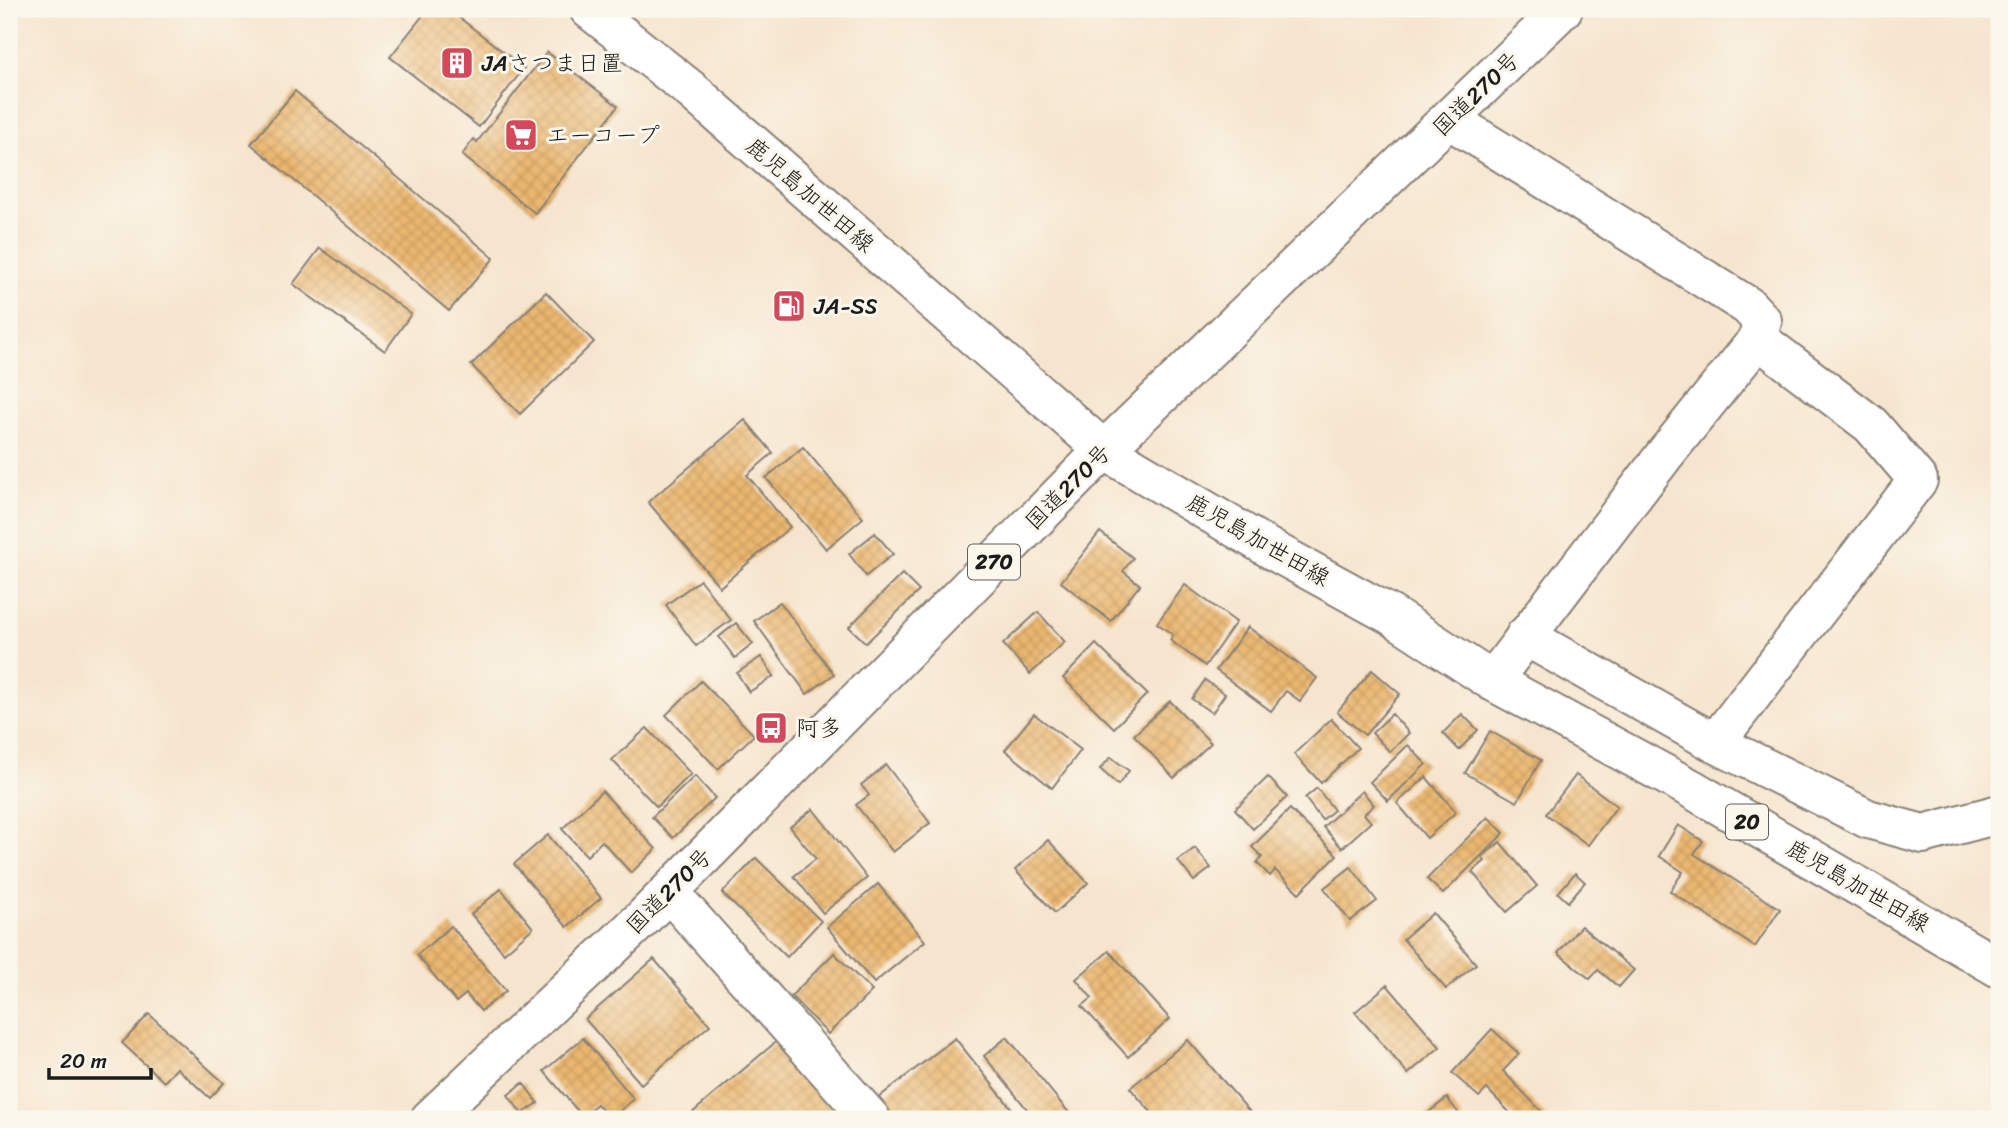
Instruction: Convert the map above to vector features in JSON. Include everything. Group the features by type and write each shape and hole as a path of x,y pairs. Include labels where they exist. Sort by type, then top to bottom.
{"main road":[{"name":"鹿児島加世田線","path":"589,9 691,90 1104,450 1274,551 1391,615 1492,681 1690,788 1999,968"},
{"name":"国道270号","path":"430,1119 669,892 1104,450 1563,9"},
{"path":"1450,120 1748,306 1762,321 1758,339 1492,681"},
{"path":"1715,743 1917,480 1871,425 1758,339"},
{"path":"1525,636 1715,743 1868,819 1923,834 1999,814"},
{"path":"669,892 871,1119"}],"building":[{"name":"JAさつま日置","path":"428,9 448,9 524,68 479,127 390,57"},
{"path":"547,52 618,106 535,213 462,155 474,139 477,142"},
{"path":"295,91 494,258 449,311 251,144"},
{"path":"320,248 411,314 385,351 293,284"},
{"path":"546,292 594,342 520,414 471,365"},
{"path":"745,420 773,453 747,475 790,527 720,587 648,502"},
{"path":"803,447 863,518 826,549 766,478"},
{"path":"1100,532 1133,558 1123,571 1140,585 1111,621 1061,582"},
{"path":"875,533 893,554 866,576 849,554"},
{"path":"902,574 919,591 866,643 849,627"},
{"path":"700,580 731,620 696,646 666,605"},
{"path":"1185,585 1236,622 1205,666 1170,640 1173,635 1157,623"},
{"path":"780,602 834,674 807,694 754,621"},
{"path":"1038,612 1065,642 1030,674 1003,644"},
{"path":"736,623 753,644 735,658 719,637"},
{"path":"1248,627 1317,678 1300,701 1286,691 1271,711 1216,670"},
{"path":"1096,644 1147,694 1114,728 1063,678"},
{"path":"761,657 774,676 749,692 737,673"},
{"path":"1372,670 1400,694 1365,735 1337,712"},
{"path":"1205,680 1225,694 1212,713 1192,699"},
{"path":"701,681 754,735 718,769 666,715"},
{"path":"1170,701 1211,743 1174,778 1134,735"},
{"path":"1034,714 1081,750 1052,788 1005,750"},
{"path":"1392,714 1409,733 1390,752 1372,733"},
{"path":"1462,714 1478,730 1459,750 1443,733"},
{"path":"1331,719 1358,748 1321,783 1294,754"},
{"path":"647,728 691,774 657,807 612,760"},
{"path":"1490,731 1541,760 1517,802 1465,773"},
{"path":"1408,745 1426,764 1388,801 1370,782"},
{"path":"1111,757 1129,771 1118,785 1100,769"},
{"path":"886,765 930,823 893,852 856,805 869,795 861,785"},
{"path":"1576,775 1617,806 1588,845 1546,814"},
{"path":"695,776 715,798 673,838 652,817"},
{"path":"1268,777 1287,797 1253,829 1235,809"},
{"path":"1426,777 1456,812 1427,838 1397,803"},
{"path":"1317,788 1334,810 1322,820 1305,798"},
{"path":"602,791 656,849 631,873 602,841 587,856 562,829"},
{"path":"1362,791 1374,805 1364,814 1371,822 1342,848 1323,827"},
{"path":"813,809 867,878 823,913 794,876 816,859 790,827"},
{"path":"1290,809 1337,855 1299,893 1275,870 1270,876 1257,863 1262,857 1252,847"},
{"path":"1488,817 1504,833 1443,894 1427,879"},
{"path":"1678,825 1703,841 1694,854 1780,909 1755,947 1670,891 1683,872 1659,856"},
{"path":"548,835 601,898 567,927 514,864"},
{"path":"1048,840 1088,883 1055,913 1015,870"},
{"path":"1500,842 1537,886 1507,912 1472,872 1485,861 1482,857"},
{"path":"1195,848 1211,868 1194,881 1178,861"},
{"path":"756,858 821,921 787,957 722,893"},
{"path":"1351,867 1377,901 1350,921 1324,888"},
{"path":"1575,873 1585,882 1568,902 1558,893"},
{"path":"878,884 925,941 874,983 827,927"},
{"path":"501,889 533,928 504,953 471,914"},
{"path":"1433,913 1476,964 1446,989 1403,939"},
{"path":"451,926 506,991 481,1011 466,994 456,1002 417,955"},
{"path":"1581,926 1634,970 1619,987 1598,970 1590,979 1558,953"},
{"path":"1109,951 1170,1019 1128,1057 1082,1006 1092,998 1076,979"},
{"path":"834,953 872,991 828,1034 791,996"},
{"path":"654,959 710,1025 641,1084 585,1019"},
{"path":"1387,985 1440,1047 1408,1074 1355,1012"},
{"path":"149,1014 224,1083 210,1098 177,1068 164,1082 122,1043"},
{"path":"1492,1029 1519,1054 1503,1071 1546,1116 1543,1119 1516,1119 1487,1089 1479,1097 1452,1073"},
{"path":"784,1035 850,1119 685,1119"},
{"path":"1007,1037 1074,1119 1035,1119 984,1056"},
{"path":"583,1038 634,1099 610,1119 597,1104 582,1116 544,1071"},
{"path":"955,1038 1020,1119 894,1119 878,1098"},
{"path":"1188,1040 1256,1119 1157,1119 1130,1088"},
{"path":"523,1083 538,1103 522,1114 508,1095"},
{"path":"1447,1098 1463,1119 1420,1119"}],"place":[{"name":"JAさつま日置","path":"457,63"},
{"name":"エーコープ","path":"521,135"},
{"name":"JA-SS","path":"789,306"},
{"name":"阿多","path":"771,728"}]}
